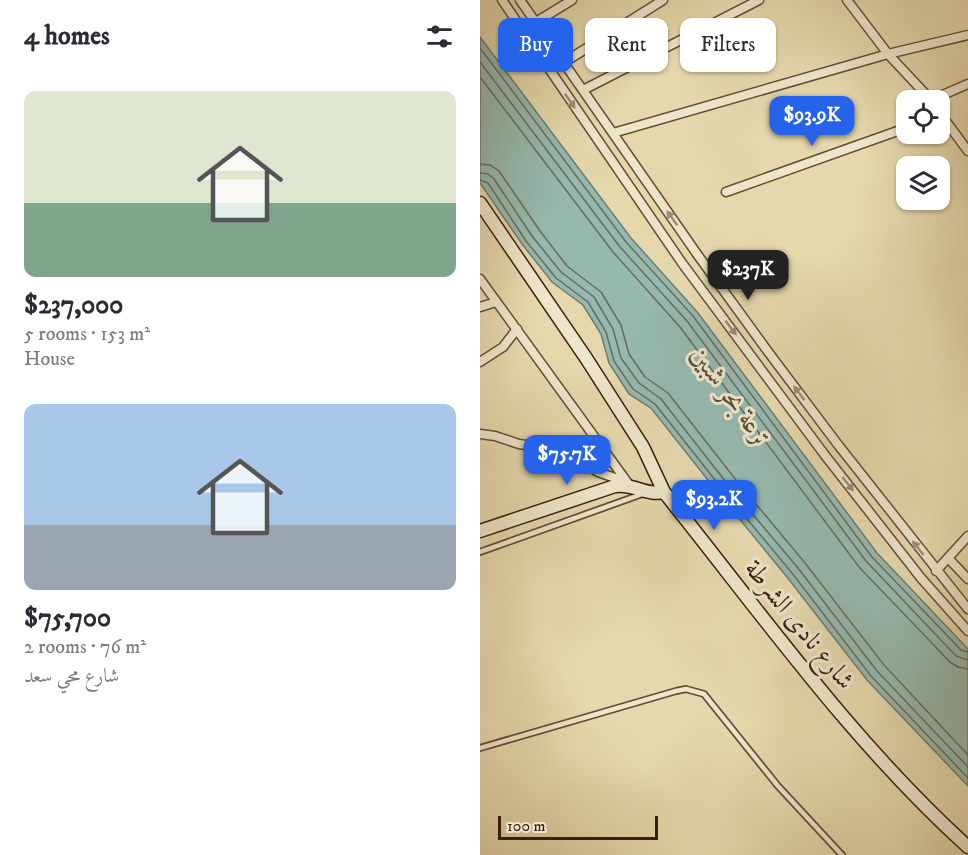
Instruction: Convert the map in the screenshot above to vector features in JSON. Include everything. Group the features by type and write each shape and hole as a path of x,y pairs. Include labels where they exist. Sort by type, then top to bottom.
{"main road":[{"name":"شارع نادى الشرطة","path":"480,203 586,358 643,447 664,492 863,742 906,788 968,847"},
{"path":"480,531 615,486 630,486 648,492 664,492"}],"street":[{"path":"502,0 682,263 824,454 921,578 968,631"},
{"path":"520,0 533,18"},
{"path":"543,18 572,0"},
{"path":"573,57 663,0"},
{"path":"583,90 759,0"},
{"path":"847,0 888,54 922,90"},
{"path":"613,133 888,54 968,35"},
{"path":"570,72 769,353 936,571 968,609"},
{"path":"950,92 968,84"},
{"path":"950,128 968,152"},
{"path":"726,192 896,132"},
{"path":"480,279 630,486"},
{"path":"480,307 496,302"},
{"path":"480,362 503,346 517,329"},
{"path":"480,434 519,444 565,451 598,472 630,486"},
{"path":"936,571 968,536"},
{"path":"948,558 968,579"}],"lane":[{"path":"480,552 648,492"},
{"path":"480,748 676,691 696,690 704,694 778,786 842,855"}],"water":[{"name":"ترعة بحر شبين","path":"480,37 498,61 498,72 506,72 631,238 698,313 877,553 968,649 968,786 867,680 651,408 629,394 609,363 601,334 583,305 552,282 522,244 480,183"}]}
